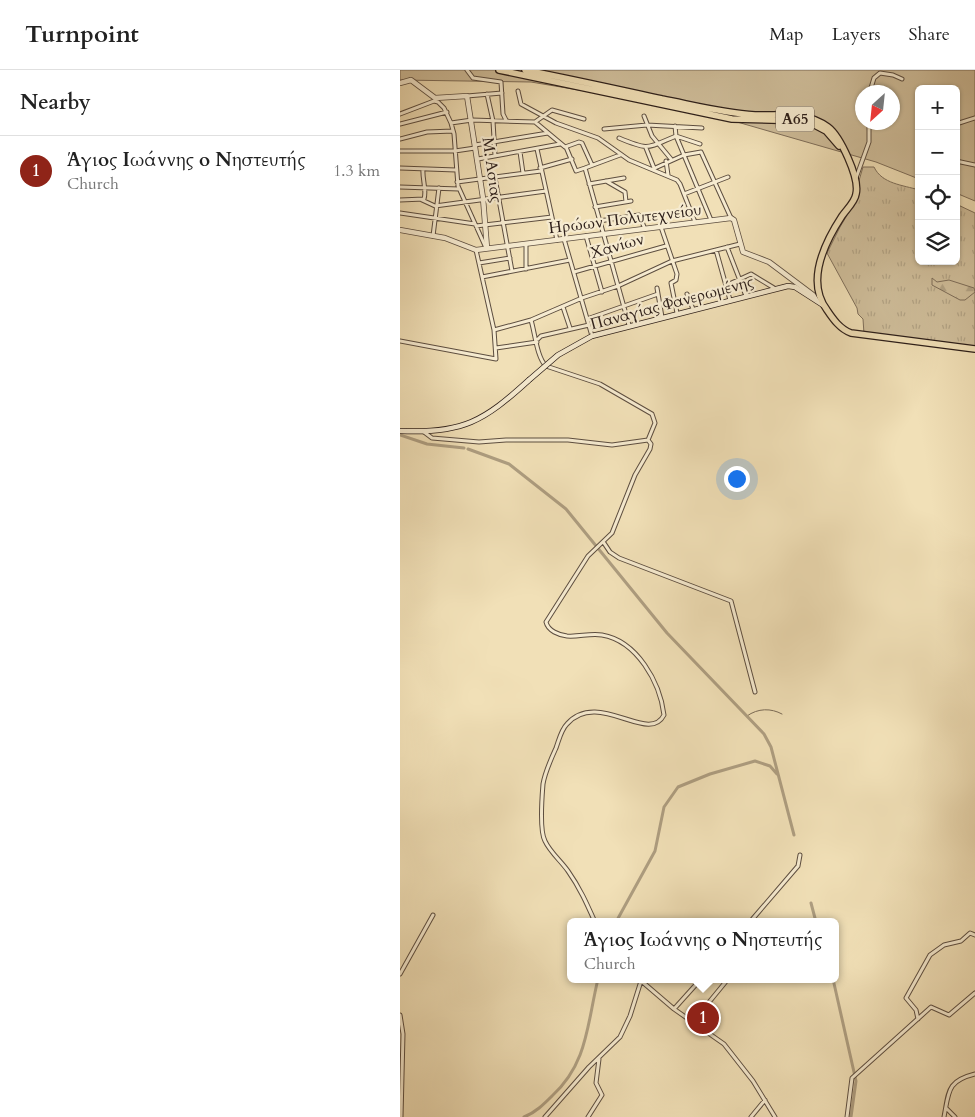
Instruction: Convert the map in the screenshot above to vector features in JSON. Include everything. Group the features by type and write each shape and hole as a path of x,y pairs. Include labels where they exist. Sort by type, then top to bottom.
{"highway":[{"name":"Α65","path":"499,70 732,119 807,121 831,135 847,159"},
{"name":"Α65","path":"525,70 716,110 758,115 804,115 820,121 835,133 844,148 847,159"},
{"path":"847,159 857,191 855,199 836,225 818,262 819,295 823,305 838,324 851,334 973,350"}],"street":[{"path":"467,70 473,78 499,81 502,93 503,114 506,120"},
{"path":"872,85 874,78 880,73 902,79"},
{"path":"400,83 411,80 435,98 502,93"},
{"path":"518,91 521,104 542,117 601,140 620,155 679,182 695,223"},
{"path":"487,94 493,121 495,156"},
{"name":"Μ. Ασιας","path":"467,96 478,159 487,248"},
{"path":"400,114 434,101 438,102 446,112 453,131 459,189 466,200 487,248"},
{"path":"534,122 552,110 584,119"},
{"path":"400,124 446,112"},
{"path":"644,116 652,136 671,159"},
{"path":"960,123 975,118"},
{"path":"451,122 472,120 534,122 566,147 576,171 620,155"},
{"path":"604,129 647,125 702,128"},
{"path":"675,126 676,136 712,221"},
{"path":"855,180 869,142 869,130"},
{"path":"400,139 427,132 453,131"},
{"path":"400,151 455,151 548,133"},
{"path":"566,147 590,135"},
{"path":"619,138 646,148 676,136 700,144"},
{"path":"579,142 585,146 592,164"},
{"path":"478,159 560,144"},
{"path":"646,148 653,169"},
{"path":"537,149 557,240"},
{"path":"520,152 523,174"},
{"path":"653,169 666,161 684,155 698,152 703,154 731,218 734,220 743,252 769,262 815,296 816,300"},
{"path":"457,182 523,174 572,159"},
{"path":"666,161 668,176"},
{"path":"960,162 975,165"},
{"path":"400,168 456,170"},
{"path":"585,168 629,325"},
{"path":"422,200 425,195 423,169"},
{"path":"684,194 728,177"},
{"path":"495,178 512,271"},
{"path":"589,184 624,178"},
{"path":"605,181 625,192 626,202"},
{"path":"400,187 424,186 459,189"},
{"path":"432,236 439,188"},
{"path":"400,200 422,200 433,206 466,200 546,191"},
{"path":"595,207 631,201"},
{"path":"400,213 476,225 552,217"},
{"path":"599,221 639,215 645,229"},
{"name":"Ηρώων Πολυτεχνείου","path":"400,230 432,236 476,250 731,218"},
{"path":"661,227 676,279 671,283 677,313"},
{"path":"586,236 602,292"},
{"path":"564,239 592,336"},
{"path":"526,244 526,269"},
{"path":"494,330 531,320 582,298 618,286 672,261 740,244"},
{"name":"Χανίων","path":"574,272 666,246"},
{"path":"727,247 746,296"},
{"path":"400,341 495,360 497,358 494,330 476,250"},
{"path":"716,250 730,300"},
{"path":"479,263 510,258"},
{"path":"482,277 570,260"},
{"path":"727,286 739,279 754,274 774,288"},
{"name":"Παναγίας Φανερωμένης","path":"400,431 424,432 457,428 472,422 493,411 558,355 592,336 774,288 793,286 823,305"},
{"path":"657,288 662,317"},
{"path":"587,318 658,294"},
{"path":"687,294 693,309"},
{"path":"563,307 570,328"},
{"path":"531,320 541,362 546,366 606,387 652,414 655,420 648,440 651,444 650,449 635,475 616,526 604,543 596,547 566,588 546,624 549,629 566,636 588,633 603,635 629,647 641,660 649,674 661,699 664,715 658,724 646,725 606,712 592,712 577,717 564,727 546,774 542,804 545,841 583,894 593,918"},
{"path":"496,348 537,340 541,336 589,325"},
{"path":"424,432 432,438 479,442 568,440 612,445 648,440"},
{"path":"604,543 610,552 619,558 731,601 755,692"},
{"path":"753,918 798,866 800,855"},
{"path":"400,974 433,915"},
{"path":"918,1019 916,1010 906,998 927,958 944,945 959,941 970,933 975,935"},
{"path":"545,1117 623,1032 639,983"},
{"path":"644,983 674,1009 727,1048 775,1117"},
{"path":"674,1009 697,983"},
{"path":"692,1023 725,983"},
{"path":"847,1117 849,1082 852,1078 933,1007 945,1015 950,1014 975,992"},
{"path":"400,1015 403,1034 401,1117"},
{"path":"588,1117 602,1095 596,1083 599,1058"},
{"path":"944,1117 948,1096 955,1081 965,1075 975,1074"},
{"path":"751,1117 765,1100"},
{"path":"946,1108 955,1117"}],"green space":[{"path":"400,70 975,70 975,201 960,195 960,85 915,85 915,177 876,162 692,109 531,82 400,80"},
{"path":"863,167 874,167 882,177 915,189 915,265 960,265 960,206 975,213 975,347 864,334 863,319 858,314 857,308 827,253 858,197 858,184"},
{"path":"932,278 937,282 949,280 974,288 975,292 965,300 960,300 932,285"}],"waterway":[{"path":"400,435 427,444 464,448"},
{"path":"468,449 509,464 566,509 667,633 764,734 771,747 794,835"},
{"path":"747,716 756,711 764,710 782,714"},
{"path":"618,918 655,851 664,807 678,787 710,774 755,761 770,766 777,774"},
{"path":"811,903 815,918"},
{"path":"524,1117 536,1111 546,1102 564,1083 573,1070 584,1042 597,983"},
{"path":"834,983 856,1081 851,1117"}],"place":[{"name":"Άγιος Ιωάννης ο Νηστευτής","path":"703,1018"}]}
